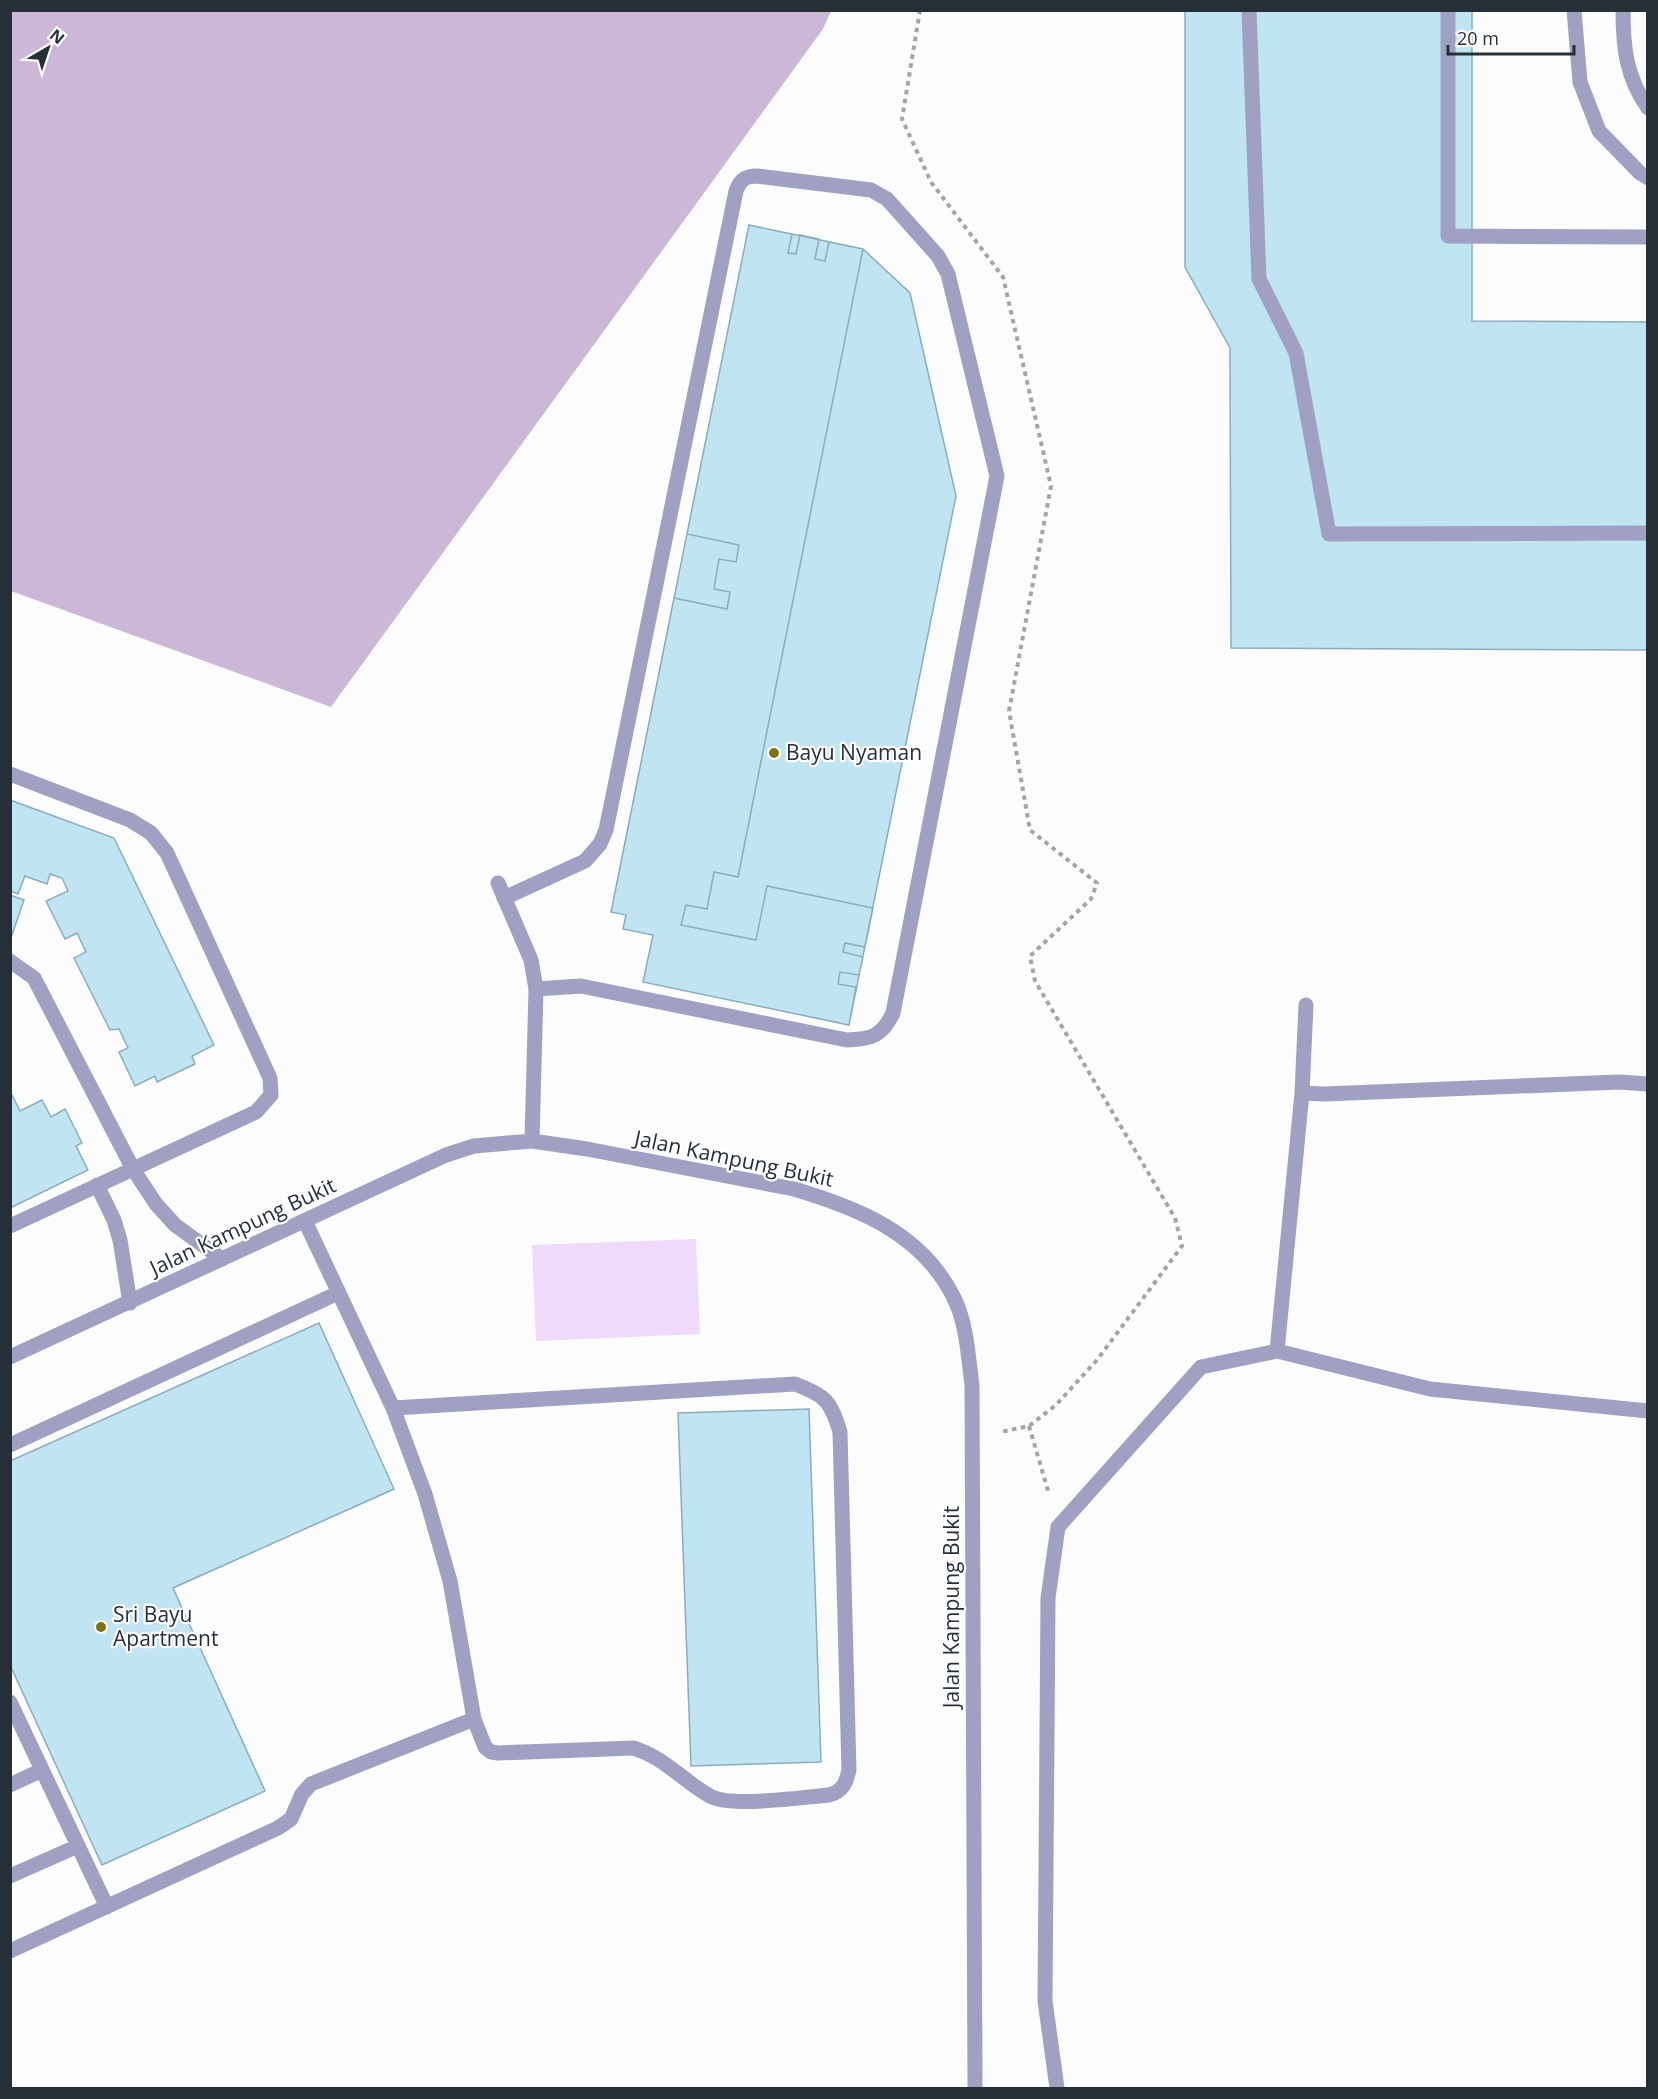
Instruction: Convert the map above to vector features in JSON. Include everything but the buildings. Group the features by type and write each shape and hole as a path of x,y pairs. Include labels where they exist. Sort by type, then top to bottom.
{"street":[{"path":"1249,10 1259,279 1296,353 1329,534 1647,533"},
{"path":"1448,10 1448,237 1647,237"},
{"path":"1574,10 1580,82 1599,131 1647,178"},
{"path":"1623,10 1623,45 1636,91 1647,108"},
{"path":"504,898 585,861 600,844 606,830 739,182 748,176 757,176 870,190 887,199 938,256 948,274 997,476 893,1013 888,1024 877,1035 863,1040 847,1040 581,986 536,989"},
{"path":"10,774 130,820 151,833 167,853 270,1078 271,1095 256,1112 10,1226"},
{"path":"498,883 531,960 536,989 532,1141"},
{"path":"10,961 34,978 133,1169 156,1204 175,1225 222,1259"},
{"path":"1277,1351 1302,1093 1306,1005"},
{"path":"1302,1093 1325,1095 1619,1082 1647,1084"},
{"name":"Jalan Kampung Bukit","path":"10,1357 446,1155 474,1146 532,1141 587,1149 794,1189 826,1198 862,1213 900,1234 935,1266 954,1297 966,1338 972,1385 975,2088"},
{"path":"97,1185 114,1220 120,1240 130,1303"},
{"path":"305,1221 393,1408 425,1494 450,1581 474,1719 485,1747 491,1752 633,1748 650,1753 712,1798 734,1802 830,1795 838,1792 846,1783 849,1770 840,1432 834,1409 817,1392 795,1384 393,1408"},
{"path":"10,1445 338,1293"},
{"path":"1057,2088 1045,2001 1048,1598 1058,1527 1201,1367 1277,1351 1430,1389 1647,1411"},
{"path":"10,1702 107,1907"},
{"path":"10,1951 278,1828 291,1819 302,1794 311,1784 474,1719"},
{"path":"10,1785 42,1770"},
{"path":"10,1876 78,1846"}],"path":[{"path":"920,10 902,119 931,182 1003,277 1051,486 1009,711 1030,830 1097,883 1090,899 1030,956 1033,973 1035,981 1175,1218 1182,1246 1097,1360 1056,1405 1029,1426 973,1437"},
{"path":"1029,1426 1058,1527"}],"shaded area":[{"path":"10,11 831,11 823,29 331,707 11,591"},
{"path":"696,1239 700,1334 536,1341 532,1245"}],"place":[{"name":"Bayu Nyaman","path":"774,753"},
{"name":"Sri Bayu Apartment","path":"101,1627"}]}
